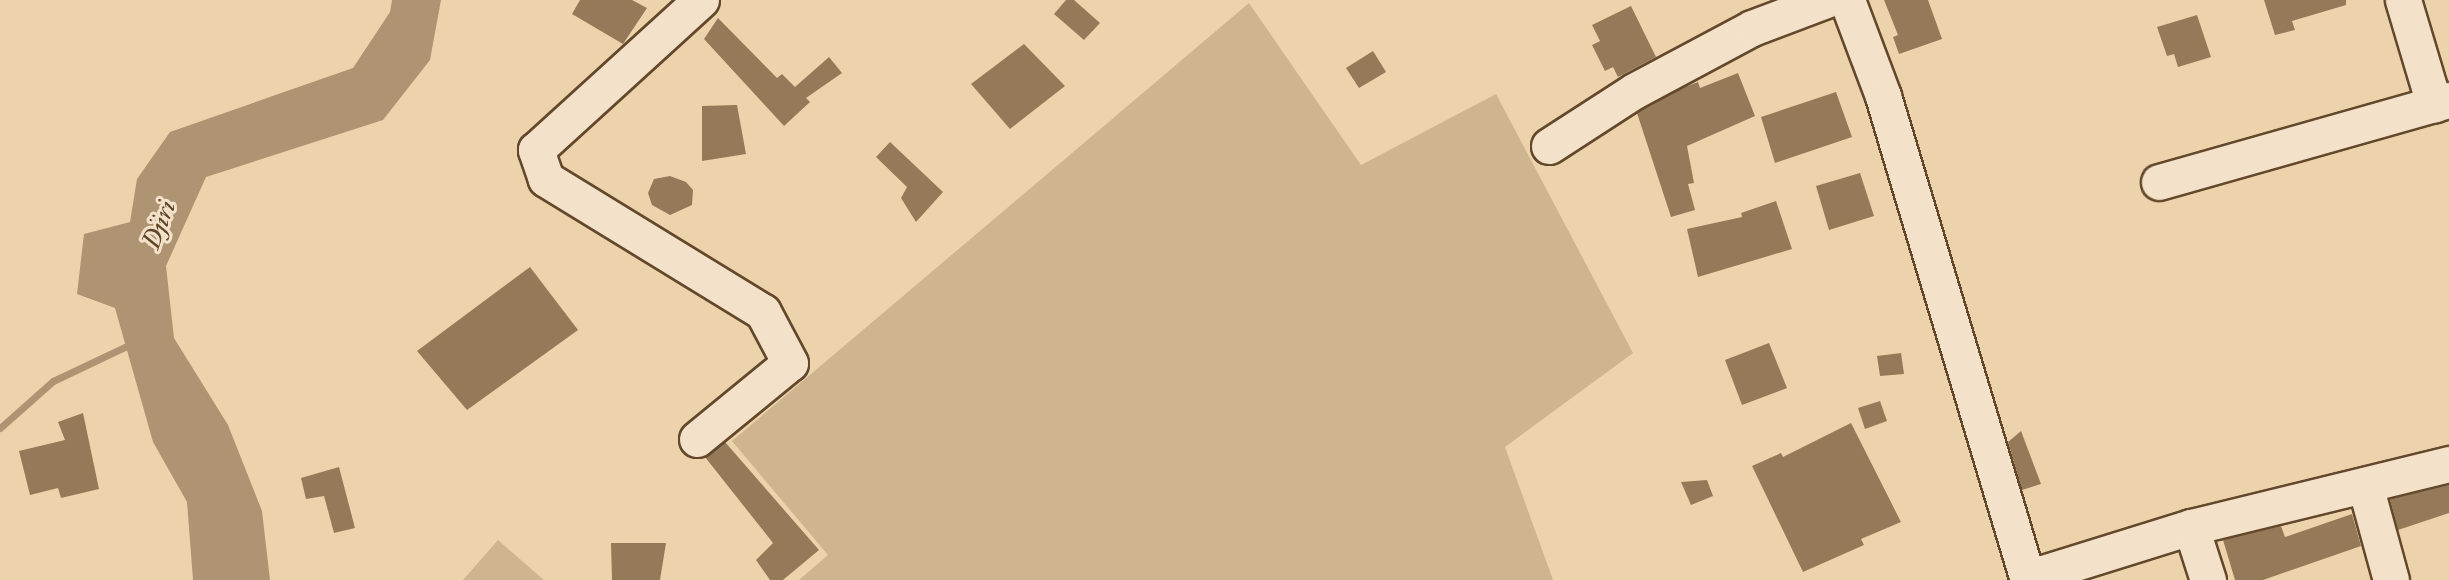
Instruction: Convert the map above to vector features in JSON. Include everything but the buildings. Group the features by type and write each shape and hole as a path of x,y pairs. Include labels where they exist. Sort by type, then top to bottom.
{"street":[{"path":"698,439 790,363 763,312 546,180 536,150 701,0"},
{"path":"1549,146 1634,91 1752,28 1826,0"},
{"path":"1847,0 1883,96 2028,579 2191,527 2449,464"},
{"path":"2159,182 2441,102 2403,0"},
{"path":"2365,485 2391,580"},
{"path":"2191,527 2208,580"}],"shaded area":[{"path":"1249,3 1361,165 1496,94 1633,353 1505,447 1553,580 799,580 828,555 732,441"},
{"path":"498,540 544,580 463,580"}],"water":[{"name":"Djiri","path":"392,0 441,0 430,60 383,120 206,177 166,266 174,338 228,425 262,511 270,580 193,580 187,502 153,442 115,308 77,294 84,234 130,222 137,179 170,132 353,68 390,12"}],"waterway":[{"path":"0,428 53,381 133,343"}]}
